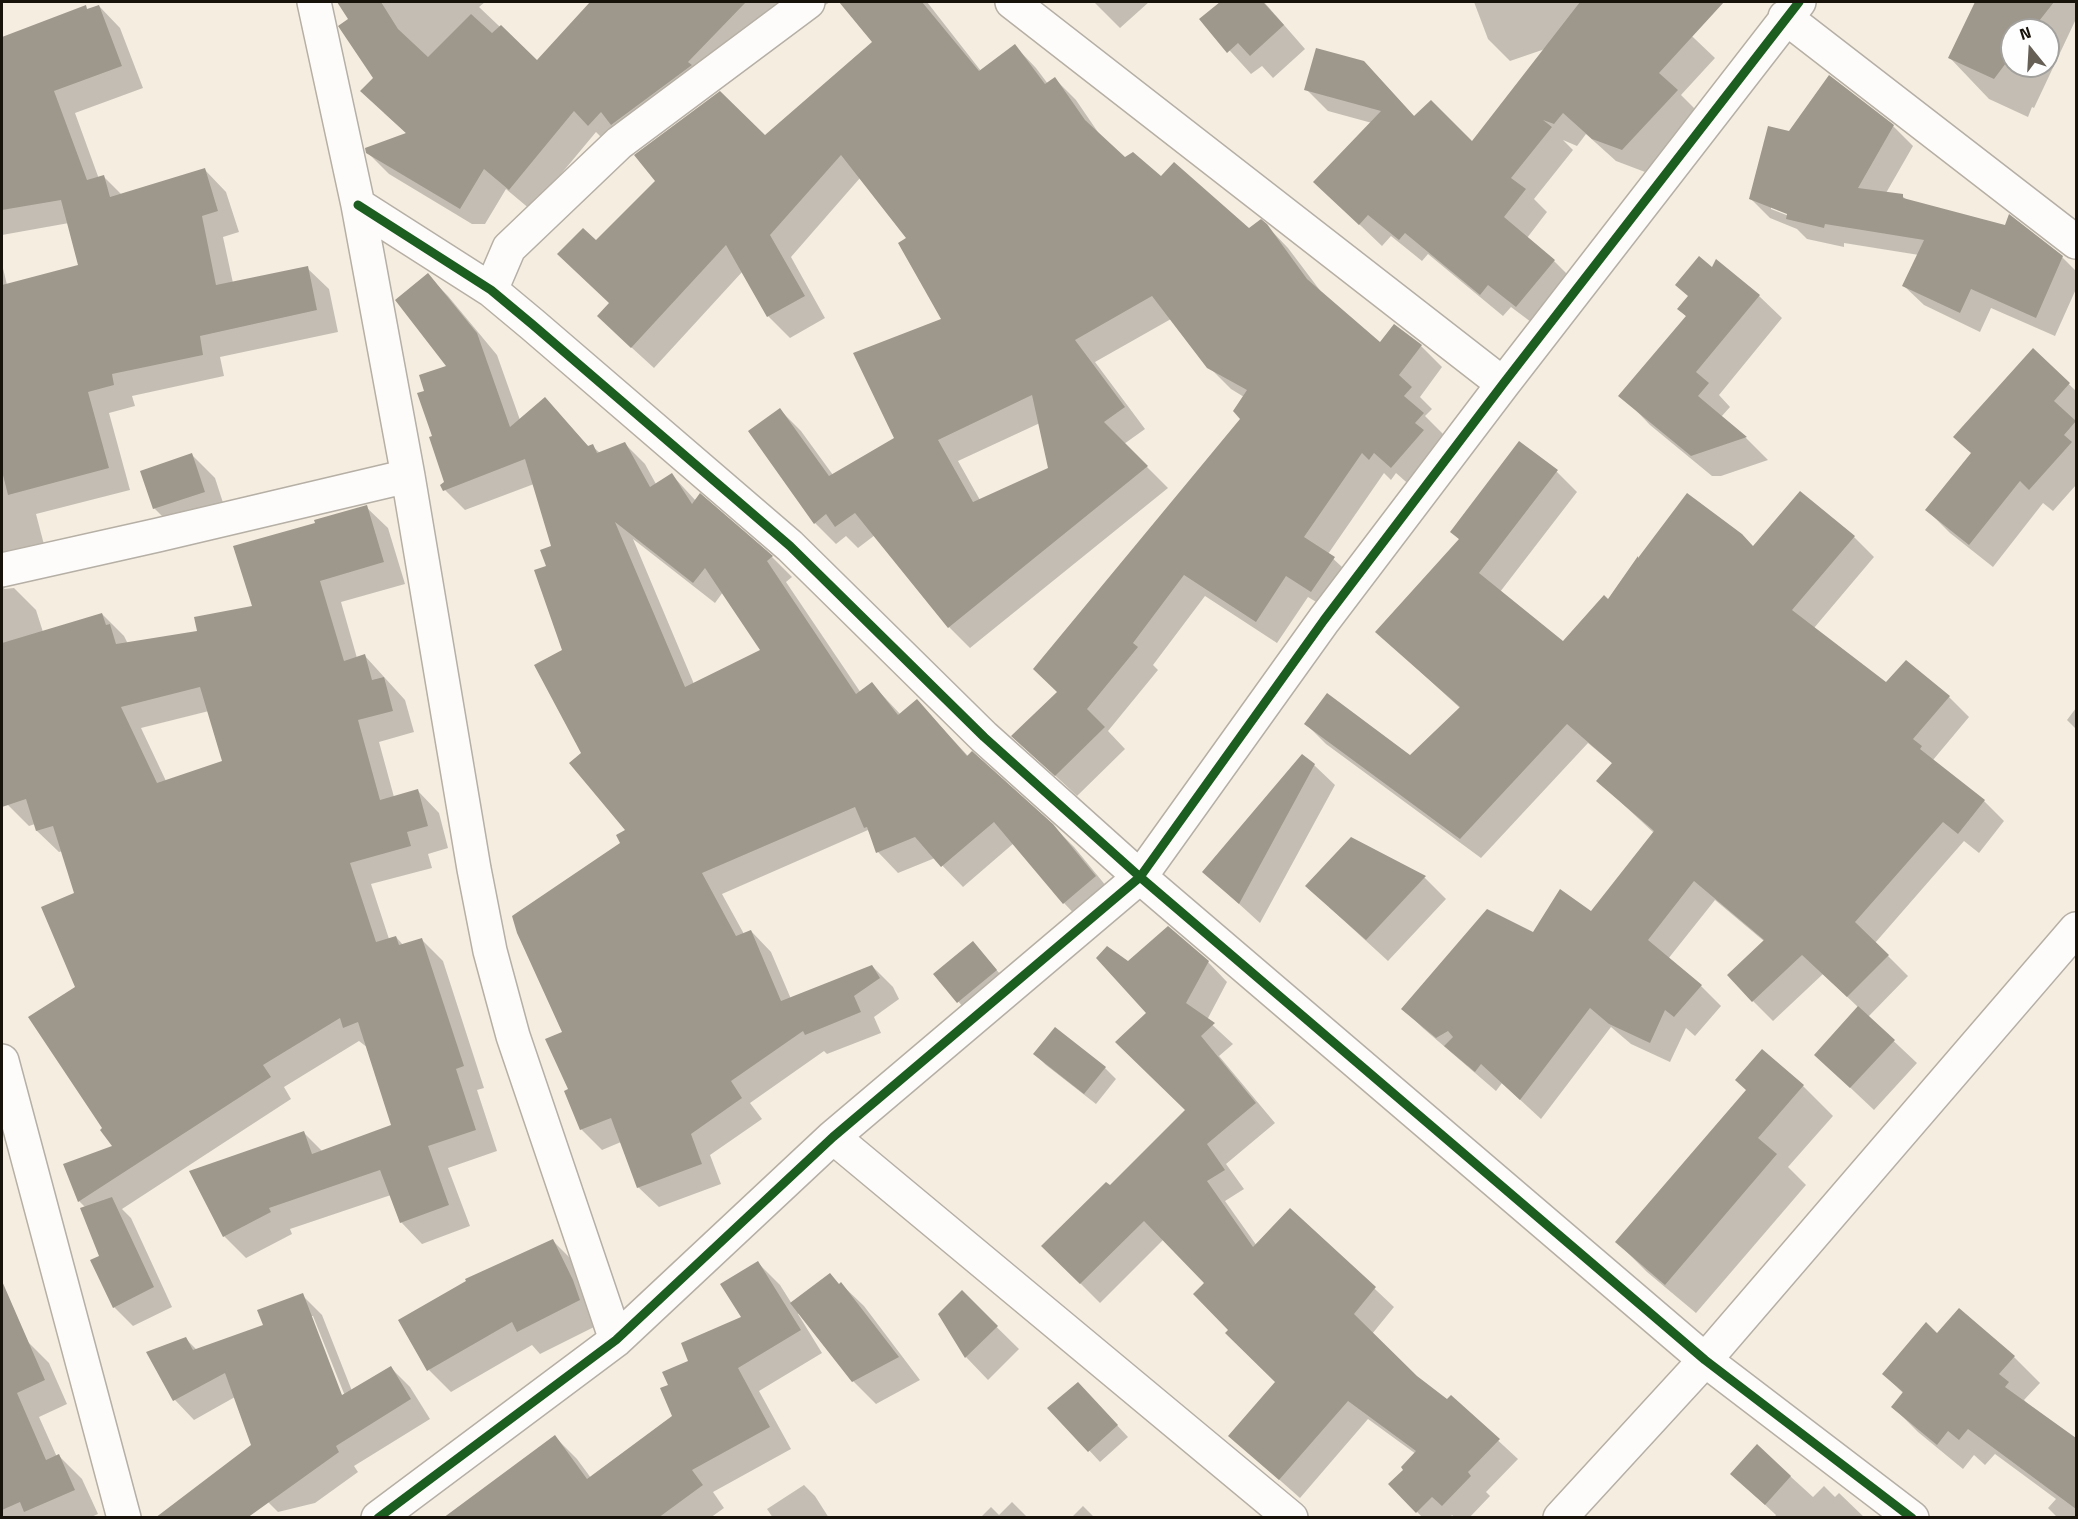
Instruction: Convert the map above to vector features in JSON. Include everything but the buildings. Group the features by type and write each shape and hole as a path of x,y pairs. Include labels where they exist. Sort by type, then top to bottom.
{"street":[{"path":"314,2 358,205 408,476 474,869 490,951 513,1036 616,1340"},
{"path":"491,290 509,248 619,142 808,2"},
{"path":"1012,2 1503,384"},
{"path":"378,1518 616,1340 833,1137 1140,877 1324,620 1792,9 2076,242"},
{"path":"358,205 491,290 790,546 984,737 1140,877 1705,1360 1912,1518"},
{"path":"2,570 408,476"},
{"path":"1560,1518 1705,1360 2076,928"},
{"path":"2,1061 124,1518"},
{"path":"833,1137 1291,1518"}],"cycle path":[{"path":"378,1518 616,1340 833,1137 1140,877 1324,620 1503,384 1799,2"},
{"path":"358,205 491,290 533,325 790,546 984,737 1140,877 1705,1360 1912,1518"}]}
